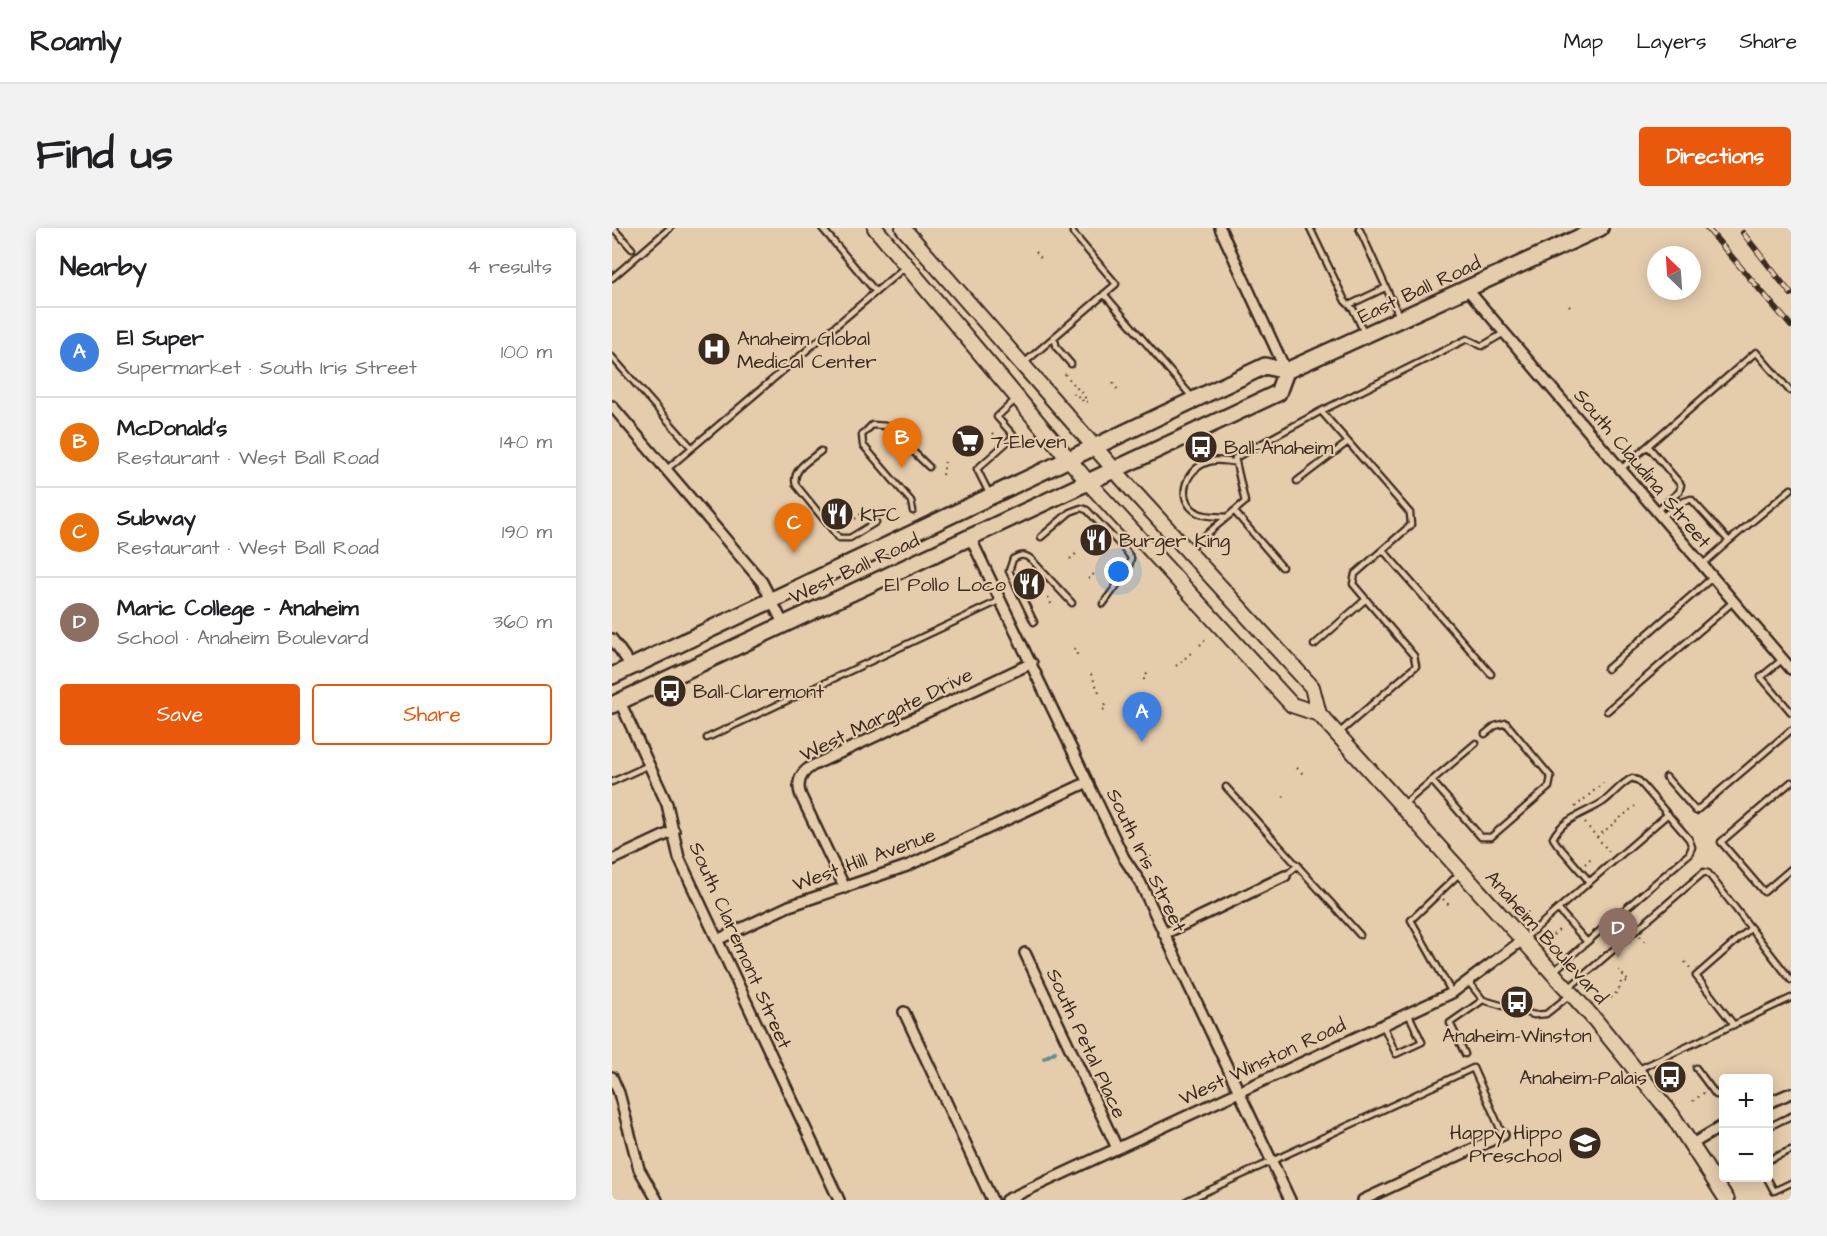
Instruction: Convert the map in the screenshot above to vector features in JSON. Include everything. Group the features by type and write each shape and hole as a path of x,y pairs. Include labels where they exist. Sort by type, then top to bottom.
{"main road":[{"name":"Anaheim Boulevard","path":"875,228 1088,482 1292,705 1319,714"},
{"name":"Anaheim Boulevard","path":"903,228 1114,469 1312,687 1319,714 1524,939 1637,1070 1692,1144 1727,1200"},
{"name":"East Ball Road","path":"1094,446 1265,366 1287,372 1600,228"},
{"path":"1114,469 1278,393 1287,372"},
{"name":"West Ball Road","path":"612,676 1094,446"},
{"name":"West Ball Road","path":"616,703 1114,469"}],"street":[{"path":"1220,228 1287,372"},
{"name":"South Claudina Street","path":"1468,290 1791,669"},
{"path":"612,406 762,582 784,625"},
{"name":"South Iris Street","path":"970,537 1124,858 1140,882 1290,1200"},
{"path":"612,639 632,667"},
{"name":"West Margate Drive","path":"845,888 801,796 798,786 801,776 812,766 1032,663"},
{"name":"South Claremont Street","path":"616,703 667,804 679,858 839,1200"},
{"name":"West Hill Avenue","path":"717,940 789,906 907,866 1088,782"},
{"path":"612,860 674,831"},
{"path":"1164,934 1285,876"},
{"name":"West Winston Road","path":"1006,1200 1452,993 1524,939"},
{"name":"South Petal Place","path":"1025,952 1117,1148"},
{"path":"904,1012 992,1200"},
{"path":"612,1077 620,1094 639,1169 657,1200"},
{"path":"1773,1101 1791,1093"},
{"path":"1692,1144 1719,1128"},
{"path":"1363,1200 1503,1135"}],"lane":[{"path":"613,228 633,249"},
{"path":"612,278 670,228"},
{"path":"822,228 876,292"},
{"path":"1023,364 1116,284 1073,233 1073,228"},
{"path":"1310,228 1366,337"},
{"path":"1359,228 1401,321"},
{"path":"667,469 906,266"},
{"path":"1349,305 1385,288"},
{"path":"1104,294 1195,399"},
{"path":"1187,550 1245,502 1235,458 1321,411 1467,339 1482,346 1505,333"},
{"path":"1054,337 1057,348 1071,364"},
{"path":"1621,469 1756,352 1790,391"},
{"path":"612,357 692,448"},
{"path":"990,495 977,469 1014,436 996,417 1018,398"},
{"path":"1321,411 1410,513 1411,525 1354,574 1353,584 1414,656 1416,666 1337,735"},
{"path":"913,511 911,501 863,445 862,435 872,425 887,426 929,467"},
{"path":"1297,481 1348,442"},
{"path":"1648,446 1681,485 1679,492 1659,514"},
{"path":"821,451 796,472 794,479 796,485 839,538 850,538 876,522"},
{"path":"1226,517 1199,513 1188,504 1185,492 1186,481 1190,472 1213,460 1236,462"},
{"path":"1702,565 1791,489"},
{"path":"1659,514 1691,499 1729,542"},
{"path":"1041,537 1070,512 1081,508 1088,510 1126,551 1131,558 1128,570 1102,604"},
{"path":"1234,511 1282,567"},
{"path":"1383,550 1491,674"},
{"path":"1034,622 1009,571 1012,560 1018,556 1025,555 1031,559 1072,603"},
{"path":"1607,669 1713,577"},
{"path":"1314,645 1366,599"},
{"path":"707,738 1000,600"},
{"path":"1607,711 1734,601"},
{"path":"1783,659 1761,676 1791,712"},
{"path":"1432,781 1481,837 1491,837 1549,787 1551,777 1506,723 1495,726 1485,734"},
{"path":"1666,777 1696,811 1791,730"},
{"path":"1402,806 1476,743"},
{"path":"612,782 649,765"},
{"path":"1553,972 1689,854 1692,847 1689,839 1639,781 1632,778 1603,802 1576,815 1556,832 1553,838 1589,881"},
{"path":"1791,782 1721,842 1764,892 1791,869"},
{"path":"1226,787 1360,935"},
{"path":"1524,939 1668,814"},
{"path":"1285,876 1298,865"},
{"path":"1452,993 1411,920 1462,871"},
{"path":"1468,981 1483,1000 1534,1015 1546,1014 1704,872 1708,873 1791,980"},
{"path":"1558,909 1587,942"},
{"path":"1734,1025 1696,976 1751,928"},
{"path":"1637,1070 1791,998"},
{"path":"1465,1054 1450,1023 1483,1000"},
{"path":"1383,1025 1396,1054 1422,1042 1408,1013"},
{"path":"1188,1200 1473,1068 1503,1135"},
{"path":"1696,1068 1716,1095 1719,1095"},
{"path":"1773,1125 1791,1116"},
{"path":"1773,1158 1791,1150"},
{"path":"1769,1182 1774,1191 1791,1183"}],"path":[{"path":"1036,252 1042,259"},
{"path":"1065,374 1088,401 1085,403 1075,393 1072,395"},
{"path":"1113,383 1118,390"},
{"path":"993,433 1001,441"},
{"path":"943,475 945,462"},
{"path":"855,519 862,513"},
{"path":"792,537 799,531"},
{"path":"1070,559 1077,553"},
{"path":"1089,579 1095,573"},
{"path":"1048,597 1052,606"},
{"path":"1200,645 1207,638"},
{"path":"1074,648 1078,658"},
{"path":"1176,666 1191,653"},
{"path":"1144,680 1144,676 1150,671"},
{"path":"1091,674 1099,692"},
{"path":"1103,710 1106,708 1104,703"},
{"path":"1297,768 1304,775"},
{"path":"1573,809 1603,783"},
{"path":"1284,796 1284,801"},
{"path":"1597,837 1635,806"},
{"path":"1585,823 1612,854 1609,856"},
{"path":"1583,866 1592,858"},
{"path":"1443,899 1449,905"},
{"path":"1553,935 1564,926"},
{"path":"1640,936 1646,943"},
{"path":"1685,962 1692,970 1686,975"},
{"path":"1611,998 1619,990 1621,982 1629,982 1618,969"},
{"path":"1693,1101 1708,1090"}],"waterway":[{"path":"1044,1058 1055,1052"}],"railway":[{"path":"1707,228 1791,326"},
{"path":"1743,233 1791,294"}],"place":[{"name":"Anaheim Global Medical Center","path":"714,349"},
{"name":"7-Eleven","path":"968,441"},
{"name":"Ball-Anaheim","path":"1201,447"},
{"name":"McDonald's","path":"902,468"},
{"name":"KFC","path":"837,514"},
{"name":"Burger King","path":"1096,540"},
{"name":"Subway","path":"794,553"},
{"name":"El Pollo Loco","path":"1029,584"},
{"name":"Ball-Claremont","path":"670,691"},
{"name":"El Super","path":"1142,742"},
{"name":"Maric College - Anaheim","path":"1618,958"},
{"name":"Anaheim-Winston","path":"1517,1002"},
{"name":"Anaheim-Palais","path":"1670,1077"},
{"name":"Happy Hippo Preschool","path":"1585,1143"}]}
